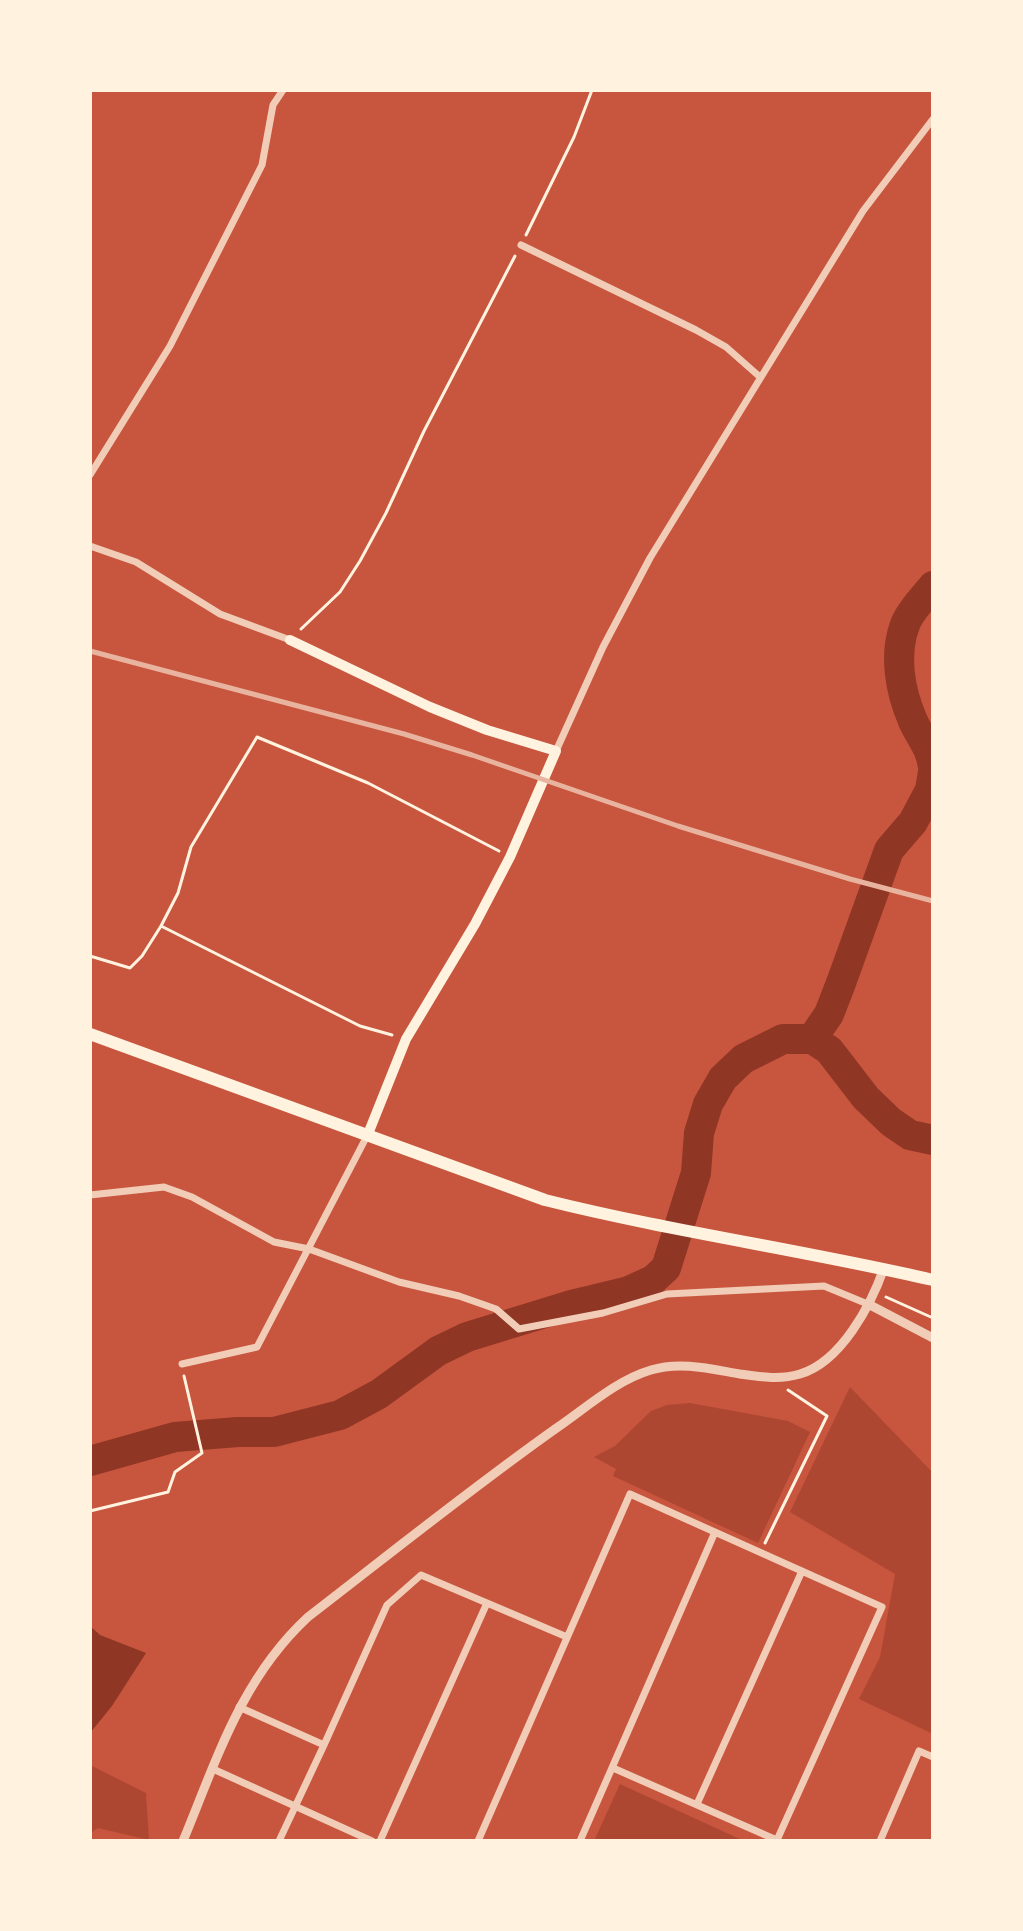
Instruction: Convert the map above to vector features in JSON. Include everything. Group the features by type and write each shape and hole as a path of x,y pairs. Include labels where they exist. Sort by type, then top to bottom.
{"highway":[{"path":"90,1034 545,1200 615,1217 933,1280"}],"main road":[{"path":"290,640 430,707 487,730 556,751 510,857 475,924 406,1039 368,1134"}],"street":[{"path":"90,475 170,346 262,165 273,105 283,90"},
{"path":"556,751 603,647 650,558 863,211 933,119"},
{"path":"521,245 696,330 726,347 760,377"},
{"path":"90,546 136,562 220,614 290,640"},
{"path":"182,1364 257,1347 368,1134"},
{"path":"90,1195 164,1187 192,1197 274,1242 309,1249 399,1282 459,1296 496,1309 519,1329 603,1313 667,1294 824,1286 870,1305 933,1338"},
{"path":"183,1841 239,1707 260,1671 308,1617 521,1453 615,1387 650,1370 678,1366 771,1379 802,1374 825,1361 870,1305 884,1268"},
{"path":"478,1841 630,1494 882,1607 779,1840 613,1768"},
{"path":"580,1841 715,1532"},
{"path":"697,1804 802,1571"},
{"path":"279,1841 387,1605 421,1575 567,1637"},
{"path":"380,1841 487,1603"},
{"path":"239,1707 324,1745"},
{"path":"880,1841 919,1751 933,1757"},
{"path":"213,1769 372,1841"}],"path":[{"path":"290,640 340,592 360,561 521,245 574,137 592,90"},
{"path":"90,956 130,968 142,956 178,893 191,847 257,737 368,783 510,857"},
{"path":"161,926 360,1026 406,1039"},
{"path":"876,1292 933,1318"},
{"path":"90,1511 168,1492 175,1472 202,1453 182,1364"},
{"path":"760,1552 827,1416 771,1379"}],"shaded area":[{"path":"850,1387 933,1473 933,1734 859,1699 880,1657 895,1574 790,1512"},
{"path":"690,1403 788,1421 810,1432 758,1543 613,1476 616,1469 594,1457 615,1446 651,1411 667,1405"},
{"path":"90,1626 100,1635 146,1653 112,1706 90,1733"},
{"path":"90,1765 146,1793 149,1840 98,1828 90,1833"},
{"path":"620,1784 744,1841 594,1841"}],"waterway":[{"path":"933,586 906,622 899,659 905,697 933,767"},
{"path":"812,1039 829,1014 889,850 913,822 930,790 933,772"},
{"path":"90,1461 175,1437 274,1432 340,1415 379,1394 438,1351 467,1337 629,1291 653,1280 666,1268 696,1173 699,1133 708,1104 723,1078 743,1059 783,1039 812,1039 829,1050 866,1098 891,1122 910,1135 933,1140"}],"railway":[{"path":"90,651 404,734 678,826 933,901"}]}
